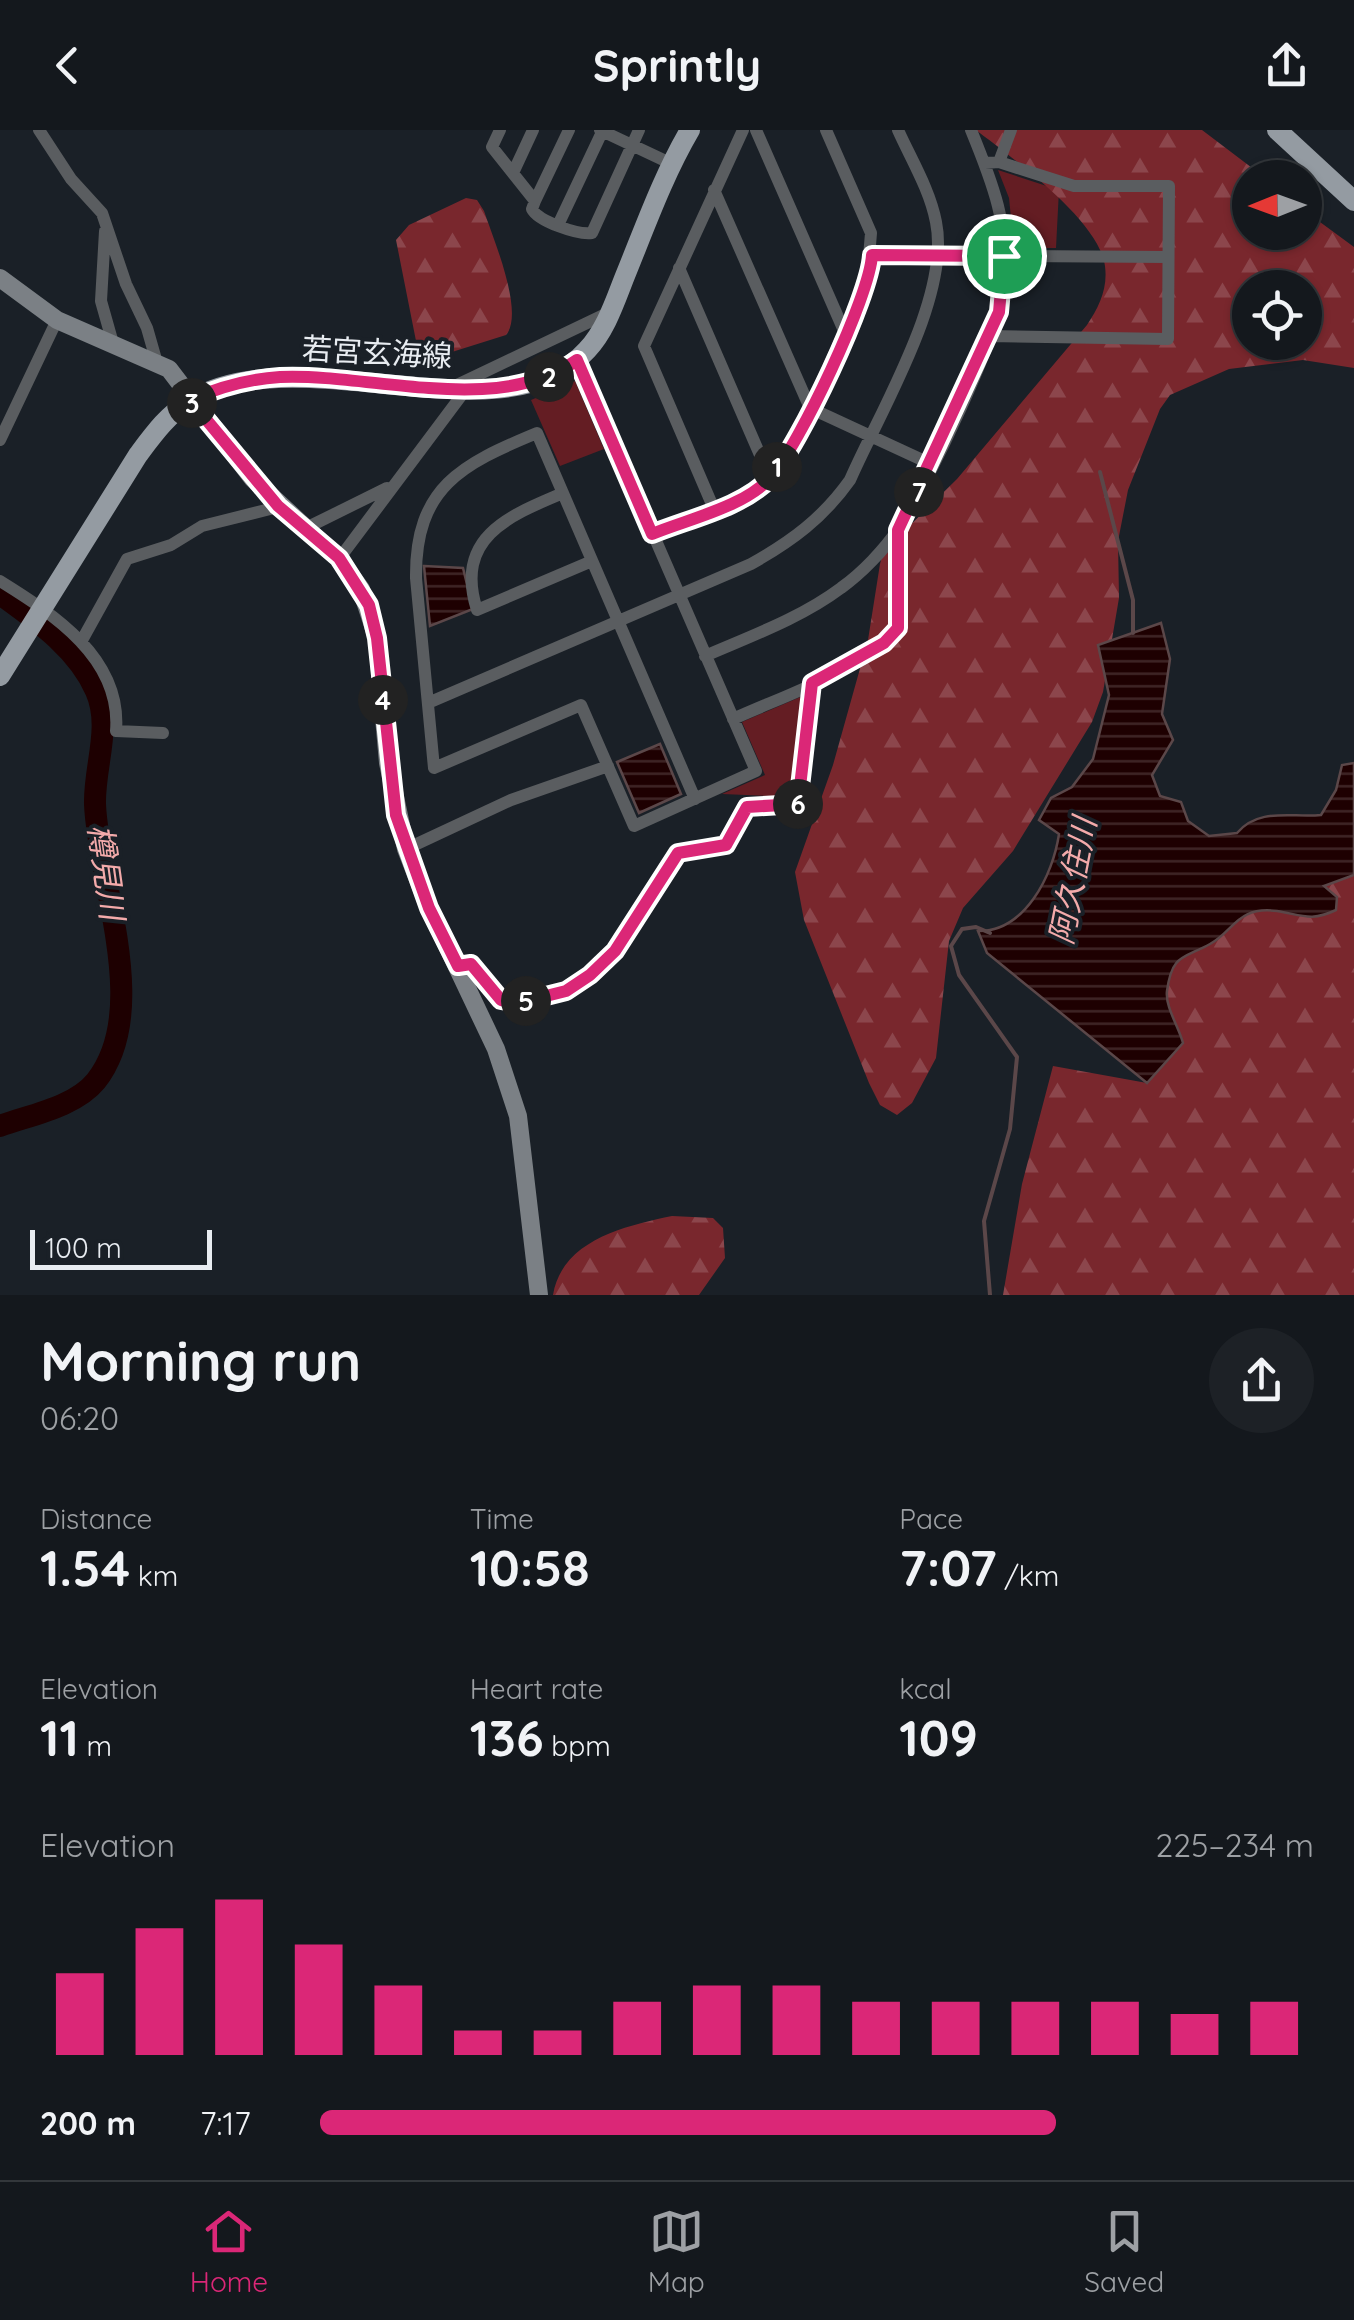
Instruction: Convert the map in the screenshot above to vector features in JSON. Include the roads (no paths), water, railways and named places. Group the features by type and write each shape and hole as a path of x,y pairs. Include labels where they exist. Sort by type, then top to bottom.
{"main road":[{"name":"若宮玄海線","path":"0,676 138,455 162,424 190,400 231,385 281,377 459,388 530,383 577,360 610,312 690,130"},
{"path":"1277,130 1354,201"}],"street":[{"path":"39,130 106,223 156,363"},
{"path":"500,130 492,146 535,201"},
{"path":"513,173 533,130"},
{"path":"568,130 535,201 534,214 583,234 592,233 639,130"},
{"path":"559,224 602,130 672,164"},
{"path":"714,509 644,346 743,130"},
{"path":"756,130 844,333"},
{"path":"652,534 714,509 770,478 810,408 844,333 871,269 872,255 870,234 826,130"},
{"path":"428,703 751,564 818,520 850,480 924,317 940,256 936,220 898,130"},
{"path":"705,656 805,610 841,588 898,530 989,336 1005,285 1001,210 971,130"},
{"path":"1000,162 1011,130"},
{"path":"984,163 1000,162 1074,186 1169,186 1168,339 989,336"},
{"path":"714,190 810,408 931,464"},
{"path":"106,223 101,301 114,347"},
{"path":"872,255 1168,257"},
{"path":"679,268 770,478"},
{"path":"0,278 56,320 156,363 180,380 190,400 278,506 339,558 361,589 374,620 389,775 406,849 496,1049 518,1116 539,1295"},
{"path":"339,558 459,388 610,312"},
{"path":"0,440 56,320"},
{"path":"577,360 756,772 695,799 634,826 581,705 434,768 416,550 433,502 465,465 537,433 695,799"},
{"path":"304,529 392,486"},
{"path":"563,494 511,515 487,535 472,574 477,610 592,561"},
{"path":"82,642 128,558 171,545 202,526 278,506"},
{"path":"733,719 872,651 898,628 898,530"},
{"path":"0,580 38,616 82,642 107,681 116,730 164,733"},
{"path":"458,966 471,964 479,968 494,993 509,1003 566,991 590,975 615,951 678,853 726,845 747,807 798,804 812,683"},
{"path":"406,849 511,800 608,766"}],"water":[{"path":"424,566 463,568 473,609 430,626"},
{"path":"1161,623 1170,659 1162,714 1173,740 1152,775 1160,796 1181,802 1188,821 1209,836 1237,833 1266,817 1321,815 1336,790 1342,765 1354,763 1354,875 1324,886 1337,897 1336,910 1313,917 1253,912 1176,964 1167,997 1183,1043 1147,1083 987,953 978,931 995,929 1023,912 1050,867 1059,834 1039,820 1051,798 1072,787 1093,759 1109,695 1098,645"},
{"path":"660,744 681,794 639,813 617,762"}],"waterway":[{"name":"阿久住川","path":"1100,472 1133,600 1133,633"},
{"name":"樽見川","path":"0,594 67,649 88,676 101,705 95,804 121,983 120,1019 112,1052 96,1081 64,1104 0,1126"},
{"name":"阿久住川","path":"990,933 976,927 962,929 951,946 959,975 1017,1057 1010,1129 984,1221 990,1295"}]}
